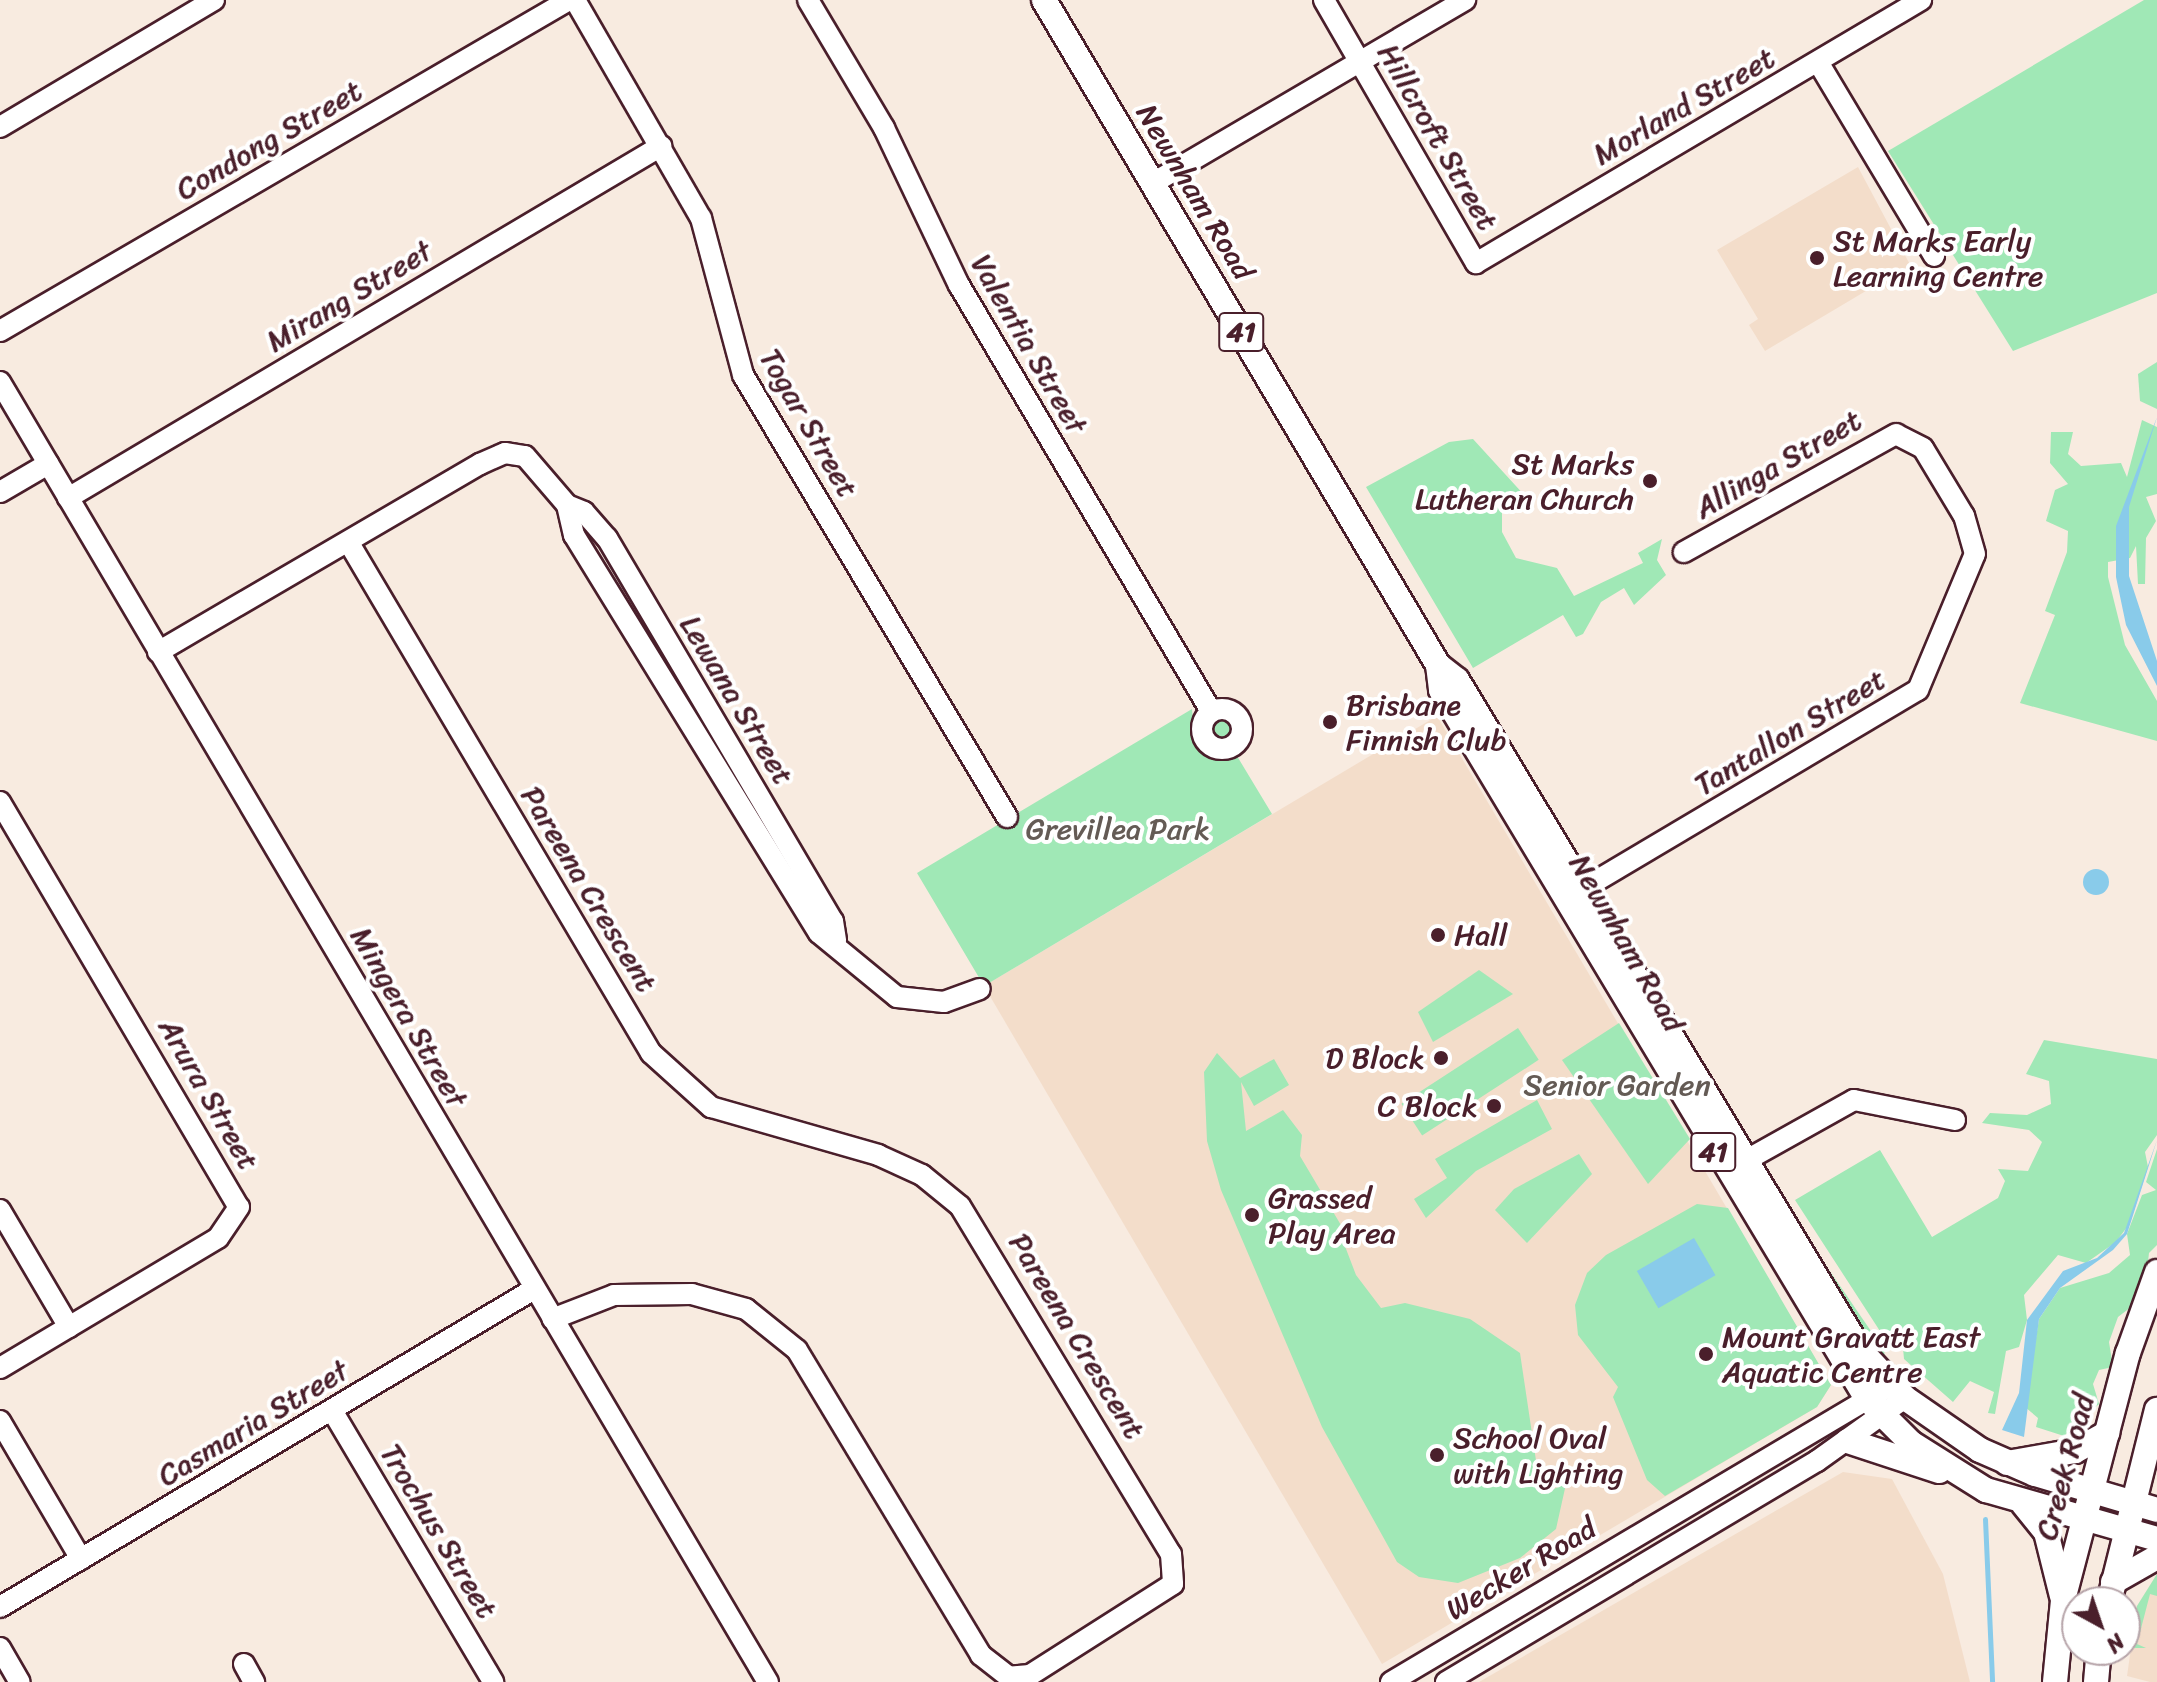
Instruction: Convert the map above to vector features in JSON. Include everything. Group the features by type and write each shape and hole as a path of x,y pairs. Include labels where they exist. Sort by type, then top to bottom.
{"main road":[{"name":"Newnham Road","path":"1044,0 1438,665 1441,690 1743,1162 1846,1331 1897,1392 2007,1463 2092,1492"},
{"name":"Newnham Road","path":"1573,895 1875,1408 1950,1472 2024,1505 2084,1521"},
{"name":"Creek Road","path":"2067,1586 2107,1433 2157,1272"},
{"path":"2112,1586 2157,1410"},
{"path":"2007,1463 2075,1451 2107,1433"},
{"path":"1848,1441 1950,1472"},
{"path":"2147,1451 2157,1474"},
{"name":"41","path":"2092,1492 2157,1510"},
{"path":"2024,1505 2046,1532 2061,1592"},
{"name":"41","path":"2084,1521 2157,1539"},
{"path":"2119,1586 2157,1557"},
{"name":"Creek Road","path":"2055,1682 2061,1620"}],"street":[{"path":"0,127 214,0"},
{"name":"Condong Street","path":"0,331 569,0"},
{"name":"Togar Street","path":"575,0 661,146 713,246 724,325 743,375 1007,817"},
{"name":"Valentia Street","path":"808,0 884,128 959,285 1211,711"},
{"name":"Hillcroft Street","path":"1324,0 1476,263"},
{"path":"1153,183 1465,0"},
{"name":"Morland Street","path":"1476,263 1921,0"},
{"path":"1818,62 1934,256"},
{"name":"Mirang Street","path":"68,498 661,146"},
{"name":"Mingera Street","path":"0,382 768,1682"},
{"name":"Allinga Street","path":"1684,552 1880,439 1904,435"},
{"name":"Tantallon Street","path":"1573,895 1923,685 1975,546 1923,448 1904,435"},
{"name":"Lewana Street","path":"158,652 505,453 525,456 567,505 584,512 607,538 833,921 836,941 897,997 944,1002 980,989"},
{"path":"0,492 48,464"},
{"name":"Pareena Crescent","path":"349,543 651,1053 711,1107 878,1155 922,1175 960,1206 1171,1554 1173,1584 1030,1675 1009,1677 981,1655 797,1350 746,1309 692,1294 614,1295 552,1319"},
{"name":"Arura Street","path":"0,802 239,1207 228,1231 0,1368"},
{"path":"1743,1162 1854,1100 1955,1120"},
{"path":"0,1210 69,1327"},
{"name":"Casmaria Street","path":"0,1607 333,1412 534,1289"},
{"name":"Wecker Road","path":"1391,1682 1875,1408 1897,1392"},
{"name":"Wecker Road","path":"1446,1682 1848,1441 1875,1408"},
{"name":"Trochus Street","path":"333,1412 493,1682"},
{"path":"0,1421 81,1559"},
{"path":"0,1648 20,1682"}],"shaded area":[{"name":"St Marks Early Learning Centre","path":"1858,167 1915,274 1887,290 1881,282 1765,351 1749,325 1758,319 1717,250"},
{"path":"1437,716 1831,1385 1817,1407 1382,1664 984,986"},
{"path":"1843,1472 1892,1479 1943,1574 1970,1682 1479,1682"},
{"path":"2157,1574 2157,1682 2127,1676 2128,1666 2141,1666 2141,1600"}],"green space":[{"path":"2144,0 2157,0 2157,293 2013,351 1888,151"},
{"path":"2157,362 2157,409 2140,401 2138,374"},
{"path":"2142,420 2157,427 2157,494 2146,497 2156,521 2146,538 2145,584 2138,584 2136,546 2130,558 2108,562 2108,577 2125,645 2157,701 2157,741 2020,703 2055,615 2045,611 2067,552 2068,531 2046,521 2055,490 2068,484 2050,463 2051,432 2073,432 2068,454 2081,466 2121,463 2127,477"},
{"path":"1473,439 1526,497 1522,503 1510,491 1502,498 1502,532 1516,558 1557,568 1574,596 1643,563 1638,553 1662,539 1657,560 1666,575 1634,605 1624,588 1601,602 1583,634 1576,637 1563,615 1473,668 1366,487 1449,442"},
{"name":"Grevillea Park","path":"1192,709 1195,745 1214,759 1237,756 1272,814 984,986 917,873"},
{"path":"1222,716 1231,720 1235,729 1231,738 1222,742 1213,738 1209,729 1213,720"},
{"path":"1479,970 1513,994 1433,1042 1418,1012"},
{"name":"Senior Garden","path":"1619,1023 1690,1139 1648,1184 1562,1060"},
{"path":"1518,1028 1539,1060 1422,1136 1401,1104"},
{"path":"2044,1040 2157,1059 2157,1135 2145,1152 2148,1167 2130,1223 2116,1242 2086,1263 2058,1255 2024,1295 2027,1320 2019,1347 2006,1351 1995,1414 1988,1413 1994,1392 1970,1381 1953,1402 1904,1359 1903,1348 1889,1345 1795,1200 1880,1150 1932,1237 1998,1198 2005,1181 1998,1169 2028,1171 2042,1142 2029,1130 1982,1123 1990,1113 2027,1115 2051,1104 2049,1081 2026,1074"},
{"path":"1217,1053 1240,1078 1274,1059 1289,1085 1254,1106 1241,1082 1246,1131 1283,1110 1302,1135 1300,1156 1348,1237 1343,1241 1356,1275 1381,1308 1405,1303 1470,1319 1520,1353 1541,1494 1566,1484 1556,1529 1520,1558 1458,1583 1419,1577 1397,1562 1322,1427 1221,1190 1207,1141 1204,1072"},
{"path":"1537,1100 1552,1129 1476,1171 1426,1218 1414,1199 1447,1178 1435,1159"},
{"path":"2157,1149 2157,1245 2149,1253 2144,1297 2118,1317 2109,1342 2113,1367 2099,1370 2093,1384 2099,1404 2064,1436 2036,1427 2038,1418 2025,1407 2039,1319 2060,1288 2109,1273 2130,1255 2127,1234 2142,1195 2156,1190 2146,1182"},
{"path":"1579,1154 1592,1174 1527,1243 1495,1210 1514,1189"},
{"path":"1781,1200 1884,1350 1885,1358 1860,1327"},
{"name":"Mount Gravatt East Aquatic Centre","path":"1697,1204 1728,1208 1831,1385 1817,1407 1665,1496 1647,1480 1613,1397 1618,1387 1578,1335 1575,1305 1587,1273 1606,1255"},
{"path":"2157,1574 2157,1596 2150,1594 2141,1629 2141,1600"}],"water":[{"path":"2157,417 2129,507 2129,576 2157,661 2157,686 2126,625 2116,577 2116,526"},
{"path":"2096,869 2105,873 2109,882 2105,891 2096,895 2087,891 2083,882 2087,873"},
{"path":"2157,1140 2127,1234 2113,1250 2060,1288 2039,1319 2024,1437 2002,1430 2019,1393 2027,1320 2063,1271 2097,1258 2124,1233"},
{"path":"1694,1238 1716,1275 1658,1308 1637,1271"}],"waterway":[{"path":"1985,1519 1992,1682"}],"place":[{"name":"St Marks Early Learning Centre","path":"1817,258"},
{"name":"St Marks Lutheran Church","path":"1650,481"},
{"name":"Brisbane Finnish Club","path":"1330,722"},
{"name":"Hall","path":"1438,935"},
{"name":"D Block","path":"1441,1058"},
{"name":"C Block","path":"1494,1106"},
{"name":"Grassed Play Area","path":"1252,1215"},
{"name":"Mount Gravatt East Aquatic Centre","path":"1706,1354"},
{"name":"School Oval with Lighting","path":"1437,1455"}]}
